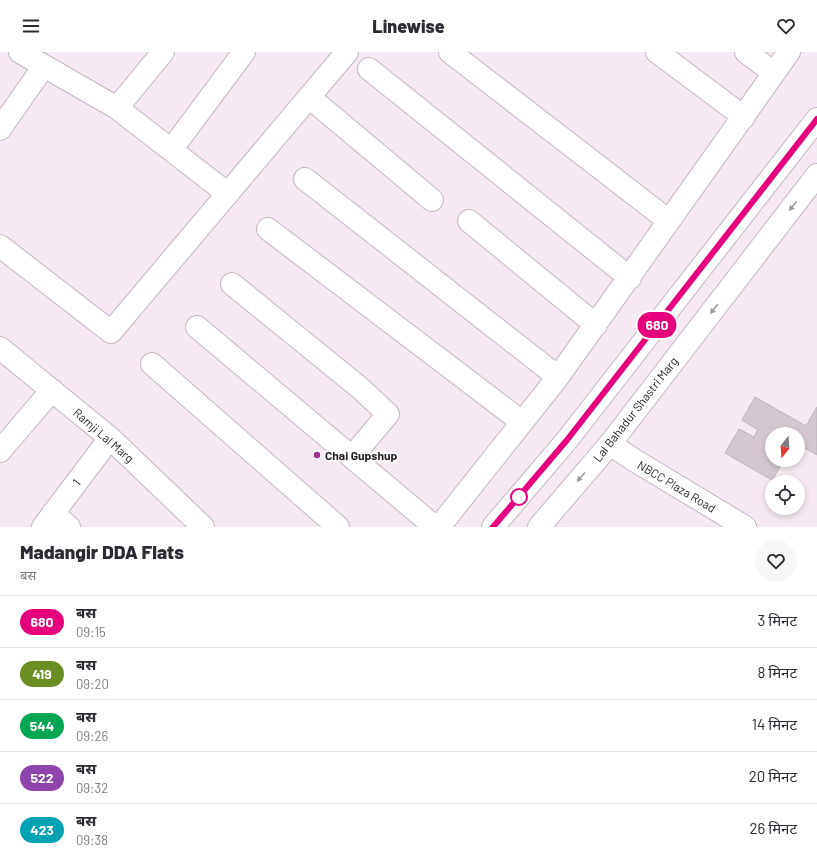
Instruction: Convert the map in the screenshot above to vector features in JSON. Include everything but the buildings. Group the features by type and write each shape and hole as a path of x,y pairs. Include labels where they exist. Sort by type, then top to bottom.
{"street":[{"path":"20,52 117,108 228,194"},
{"path":"117,108 163,52"},
{"path":"171,150 244,52"},
{"path":"0,246 111,332 347,52"},
{"path":"450,52 669,221"},
{"path":"657,52 744,117"},
{"path":"746,52 774,73"},
{"path":"439,527 558,377 630,278 789,52"},
{"path":"0,129 44,66"},
{"path":"369,69 630,278"},
{"path":"309,97 432,200"},
{"path":"493,527 567,440 817,119"},
{"name":"Lal Bahadur Shastri Marg","path":"539,527 610,444 817,175"},
{"path":"305,179 558,377"},
{"path":"469,221 596,325"},
{"path":"268,229 522,422"},
{"path":"232,284 360,388 388,414 352,457"},
{"path":"197,327 435,527"},
{"name":"Ramji Lal Marg","path":"0,348 110,438 203,527"},
{"path":"152,364 338,527"},
{"path":"0,451 52,390"},
{"name":"1","path":"55,522 110,438"},
{"name":"NBCC Plaza Road","path":"610,444 745,527"}],"bus line":[{"name":"680","path":"493,527 567,440 817,119"}],"place":[{"name":"Chai Gupshup","path":"317,455"}]}
